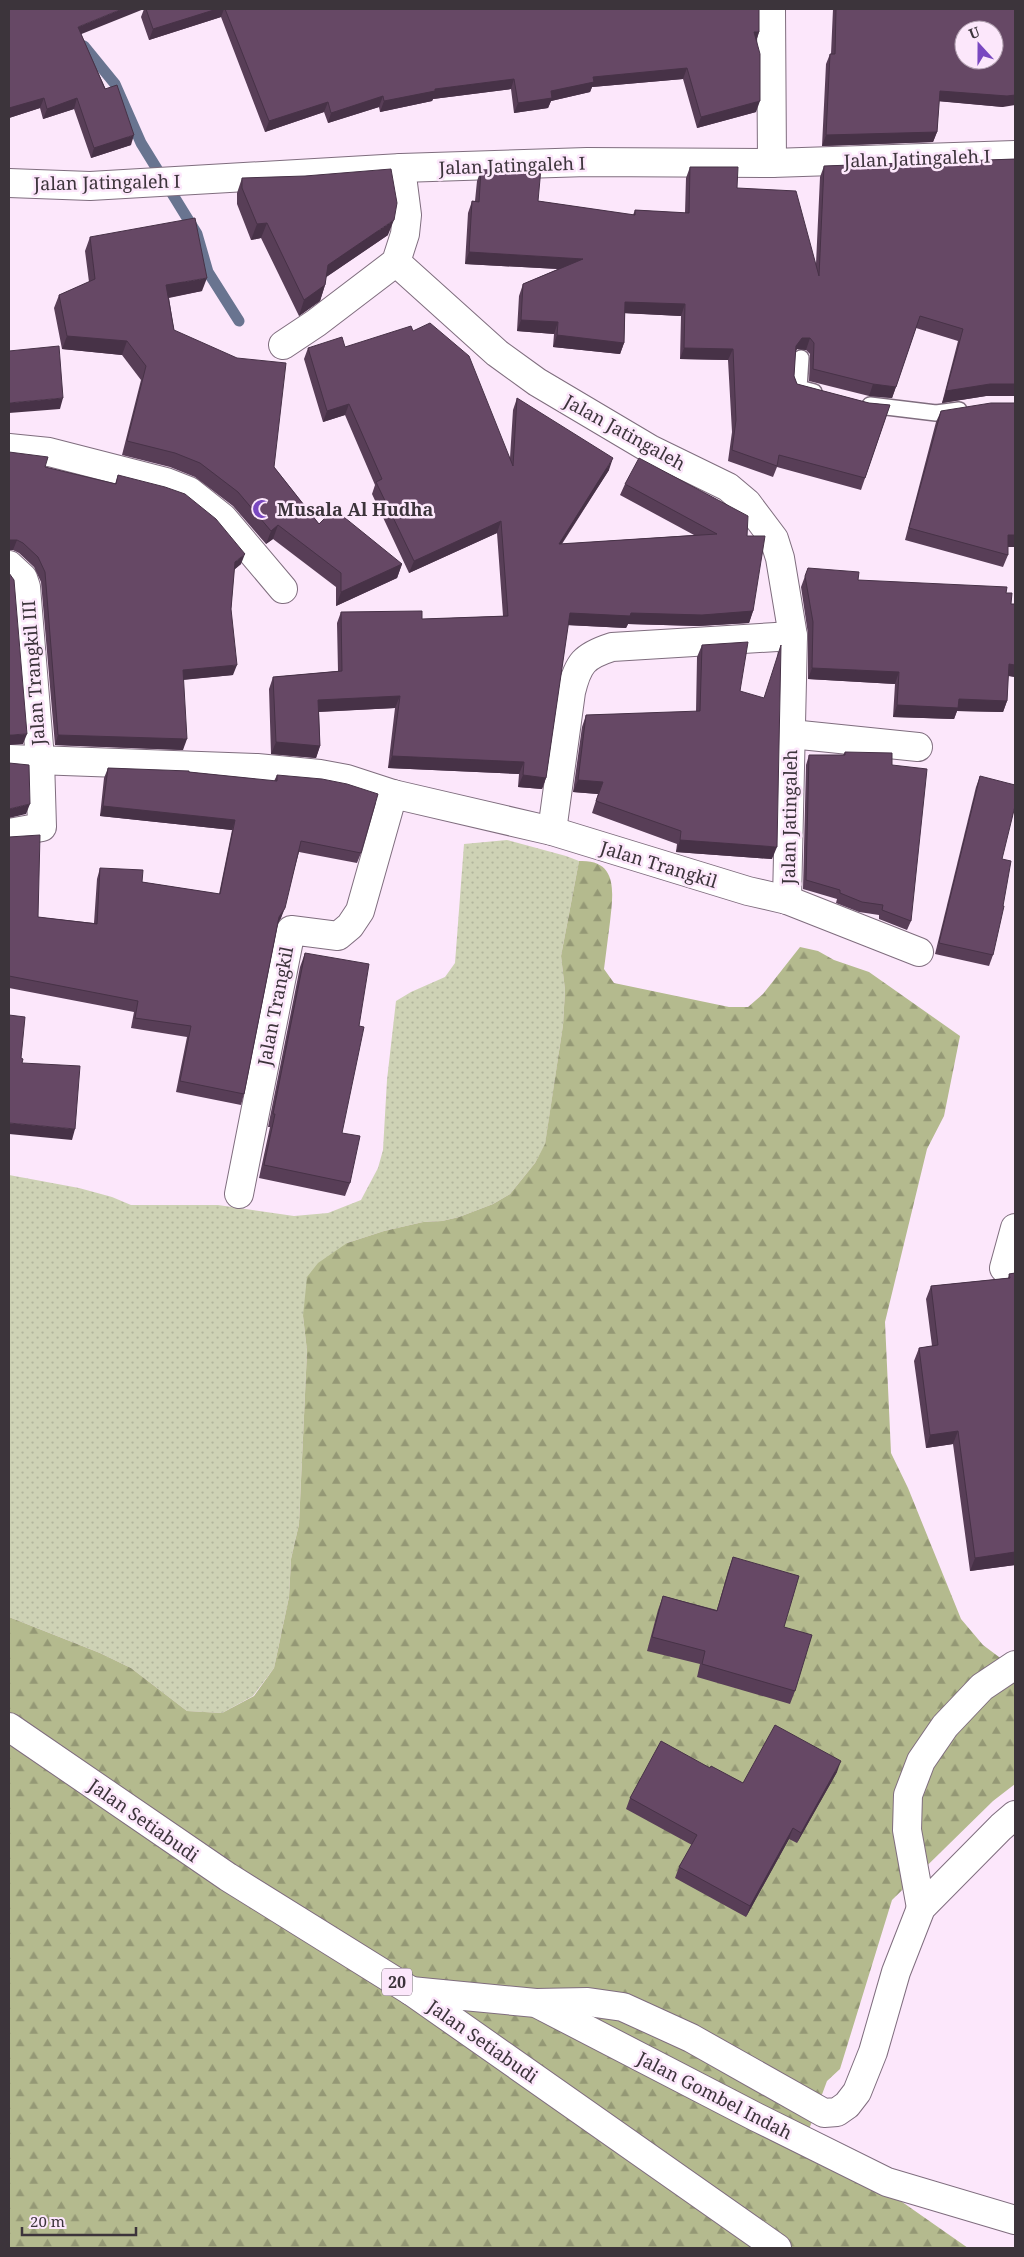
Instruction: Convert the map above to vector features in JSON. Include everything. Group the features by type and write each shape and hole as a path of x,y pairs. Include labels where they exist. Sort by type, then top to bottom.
{"main road":[{"path":"771,9 772,163"},
{"name":"Jalan Jatingaleh I","path":"9,183 90,186 210,181 401,168 587,162 772,163 1015,155"},
{"path":"283,345 316,323 396,262 405,234 406,215 401,168"},
{"name":"Jalan Jatingaleh","path":"396,262 497,353 537,382 650,449 728,487 747,503 774,539 778,551 793,636 787,900"},
{"path":"9,448 49,452 166,482 189,491 223,518 283,589"},
{"name":"Jalan Trangkil III","path":"9,565 23,578 26,587 40,758"},
{"path":"552,831 572,692 576,673 584,660 594,653 612,647 793,636"},
{"name":"Jalan Jatingaleh","path":"791,734 918,747"},
{"path":"9,833 42,827 40,758"},
{"name":"Jalan Trangkil","path":"9,759 40,758 257,768 320,774 347,779 393,794 552,831 748,891 787,900 919,952"},
{"name":"Jalan Trangkil","path":"239,1194 290,930 324,936 338,936 350,926 360,910 393,794"},
{"path":"1004,1268 1015,1228"},
{"path":"921,1908 907,1830 908,1796 921,1761 945,1726 976,1694 1015,1665"},
{"name":"Jalan Setiabudi","path":"9,1727 228,1877 411,1991 777,2248"},
{"path":"536,2003 588,2002 623,2008 691,2038 824,2113 837,2112 847,2105 857,2092 873,2052 896,1972 921,1908 1015,1815"},
{"name":"Jalan Gombel Indah","path":"411,1991 536,2003 887,2182 1015,2220"}],"lane":[{"path":"801,358 799,388 824,394"},
{"path":"858,402 936,413 976,407"}],"green space":[{"path":"507,840 579,861 561,956 565,990 563,1025 545,1145 535,1163 510,1194 493,1204 459,1217 442,1221 423,1222 384,1231 347,1243 303,1316 307,1351 299,1524 291,1559 289,1597 274,1668 253,1696 222,1713 187,1711 131,1668 100,1653 9,1617 9,1175 79,1188 112,1197 131,1205 218,1205 294,1216 328,1213 361,1200 378,1168 383,1150 387,1080 396,1001 445,977 455,963 464,844"},
{"path":"579,861 592,862 601,866 611,880 612,900 604,969 614,983 729,1007 748,1007 763,994 800,947 818,951 834,960 869,972 960,1036 944,1116 927,1149 885,1322 891,1453 908,1488 961,1619 983,1645 1015,1669 1015,1784 993,1801 892,1900 840,2069 827,2081 801,2151 885,2190 968,2248 9,2248 9,1617 100,1653 131,1668 187,1711 222,1713 254,1696 274,1668 289,1597 291,1559 299,1524 307,1351 303,1316 307,1277 318,1263 347,1243 384,1231 423,1222 442,1221 459,1217 493,1204 510,1194 535,1163 545,1144 563,1025 565,990 561,956"}],"building":[{"path":"9,9 122,9 78,27 105,89 117,85 134,135 94,148 77,98 47,109 44,98 9,108"},
{"path":"146,9 217,9 153,29"},
{"path":"225,9 759,9 759,32 754,32 760,54 760,101 701,117 687,68 593,77 594,82 551,91 552,98 518,103 514,79 435,89 435,91 384,101 383,96 331,113 328,102 269,121"},
{"path":"836,9 1015,9 1015,95 940,91 937,132 826,135 830,54 835,54"},
{"path":"1015,159 1015,384 990,384 946,391 963,329 920,316 896,387 873,384 813,369 814,343 810,338 802,338 796,346 794,376 797,384 869,403 890,405 865,478 779,455 777,466 732,450 736,420 733,349 684,348 685,304 625,302 624,343 557,335 558,322 521,320 523,284 583,259 469,252 472,201 479,202 481,170 541,168 538,201 635,215 635,210 689,213 690,167 738,167 737,188 796,191 819,276 824,166"},
{"path":"391,169 397,203 394,220 328,265 325,285 304,300 267,223 257,224 242,188 242,178 305,176"},
{"path":"195,218 207,278 166,285 174,330 237,358 286,363 274,467 319,524 334,509 402,564 341,592 341,573 278,525 271,531 238,492 200,463 175,453 127,441 146,366 127,341 67,336 59,295 95,279 90,237"},
{"path":"430,323 469,356 513,466 517,398 613,458 559,544 717,534 625,484 639,458 748,516 747,536 765,536 753,611 702,615 631,613 630,616 570,613 546,778 523,775 524,762 392,756 400,696 318,700 320,746 276,742 273,677 342,671 341,612 422,611 422,619 508,616 501,521 414,561 376,482 382,479 349,404 327,411 308,348 342,337 345,347 411,326 413,331"},
{"path":"59,346 63,398 9,403 9,351"},
{"path":"991,403 1015,403 1015,535 1008,535 1008,555 909,528 941,411"},
{"path":"9,452 48,457 45,467 116,484 118,475 185,494 216,519 245,554 235,562 231,609 237,665 183,670 187,739 58,735 45,572 38,557 23,543 17,540 9,540"},
{"path":"808,568 859,572 858,580 1007,587 1006,593 1012,593 1011,604 1015,604 1015,665 1009,664 1007,701 959,699 958,708 897,705 899,672 812,668 813,622 805,576"},
{"path":"9,573 14,580 27,734 9,735"},
{"path":"748,642 740,691 764,698 781,645 777,847 680,840 681,831 596,801 603,782 578,780 586,715 700,711 702,645"},
{"path":"845,752 892,753 892,765 927,769 911,921 882,910 883,905 862,902 840,893 840,890 806,880 809,755 845,755"},
{"path":"9,763 29,765 30,804 9,809"},
{"path":"108,768 189,771 277,781 277,775 322,779 347,784 378,794 361,853 301,841 285,908 279,917 244,1094 180,1081 191,1026 135,1018 138,1001 9,976 9,837 40,835 38,917 97,924 100,868 143,870 142,882 220,894 235,820 103,806"},
{"path":"980,776 1015,785 1015,806 1002,859 1011,861 1004,906 993,955 939,943"},
{"path":"305,953 369,964 359,1026 364,1027 342,1133 360,1136 350,1183 264,1165"},
{"path":"9,1015 25,1017 22,1063 80,1066 75,1129 9,1123"},
{"path":"1015,1273 1015,1552 975,1558 958,1431 930,1435 919,1348 938,1345 931,1286 1010,1278 1009,1274"},
{"path":"733,1557 799,1576 784,1627 812,1635 795,1691 702,1664 705,1651 652,1637 663,1596 717,1611"},
{"path":"775,1725 841,1761 801,1833 793,1828 750,1906 679,1867 697,1835 630,1798 661,1741 710,1768 711,1766 743,1783"}],"waterway":[{"path":"79,44 84,46 115,84 141,143 197,234 208,272 239,321"}],"place":[{"name":"Musala Al Hudha","path":"262,509"}]}
